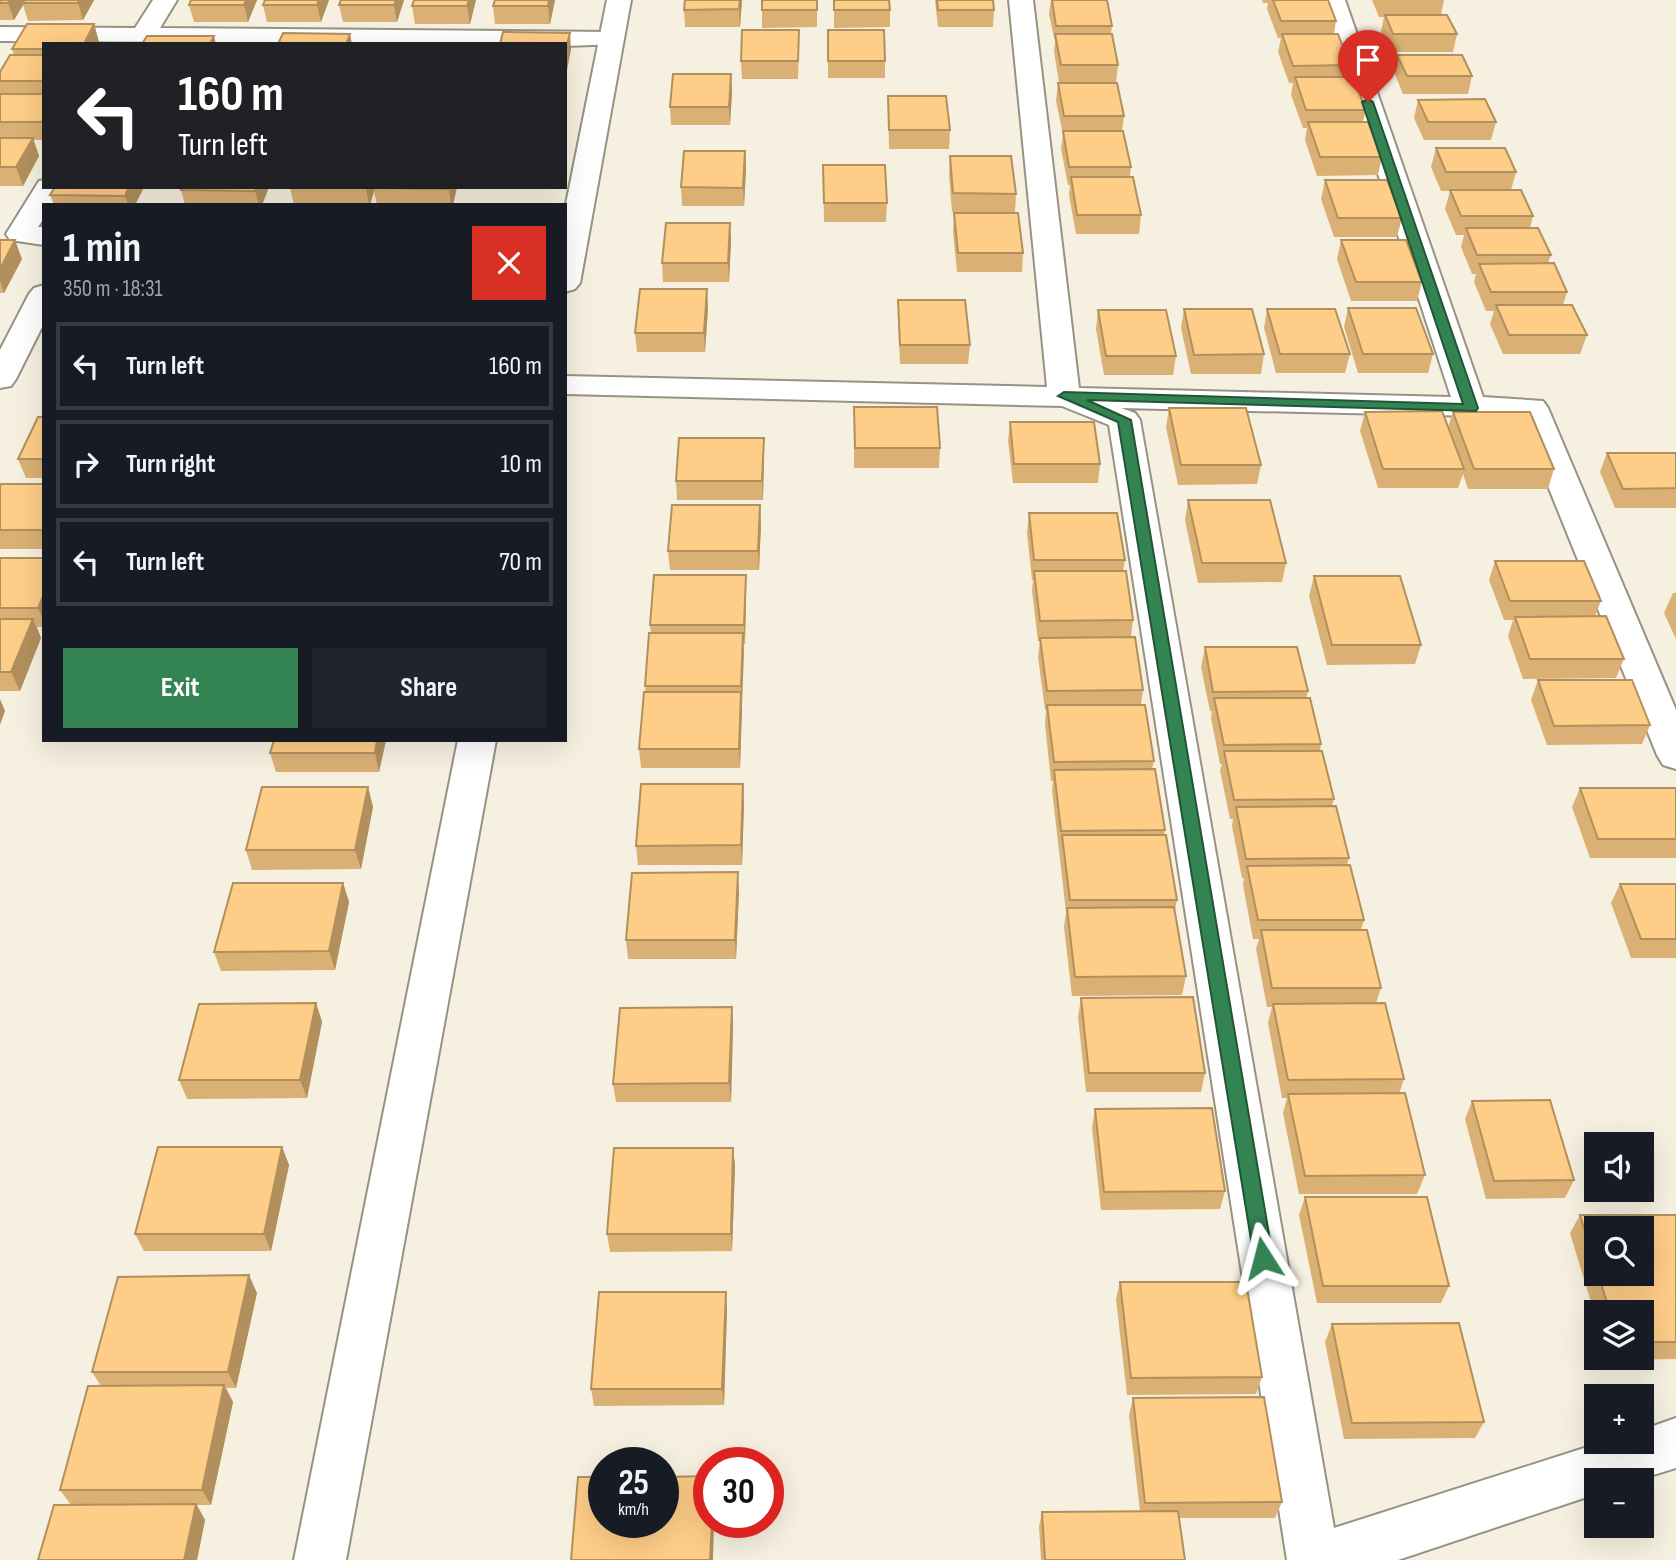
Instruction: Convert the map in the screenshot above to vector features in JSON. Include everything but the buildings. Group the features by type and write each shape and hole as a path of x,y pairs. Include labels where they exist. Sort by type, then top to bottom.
{"street":[{"path":"139,40 165,0"},
{"path":"567,264 571,225 620,0"},
{"path":"1021,0 1064,396"},
{"path":"1334,0 1471,408"},
{"path":"0,34 139,40 612,39"},
{"path":"42,236 20,234 48,189"},
{"path":"0,379 42,298"},
{"path":"567,385 1532,408 1676,755"},
{"path":"1064,396 1124,420 1313,1560"},
{"path":"320,1560 477,742"},
{"path":"1318,1560 1676,1443"}],"route":[{"path":"1263,1258 1124,420 1064,396 1471,408 1368,102"}]}
